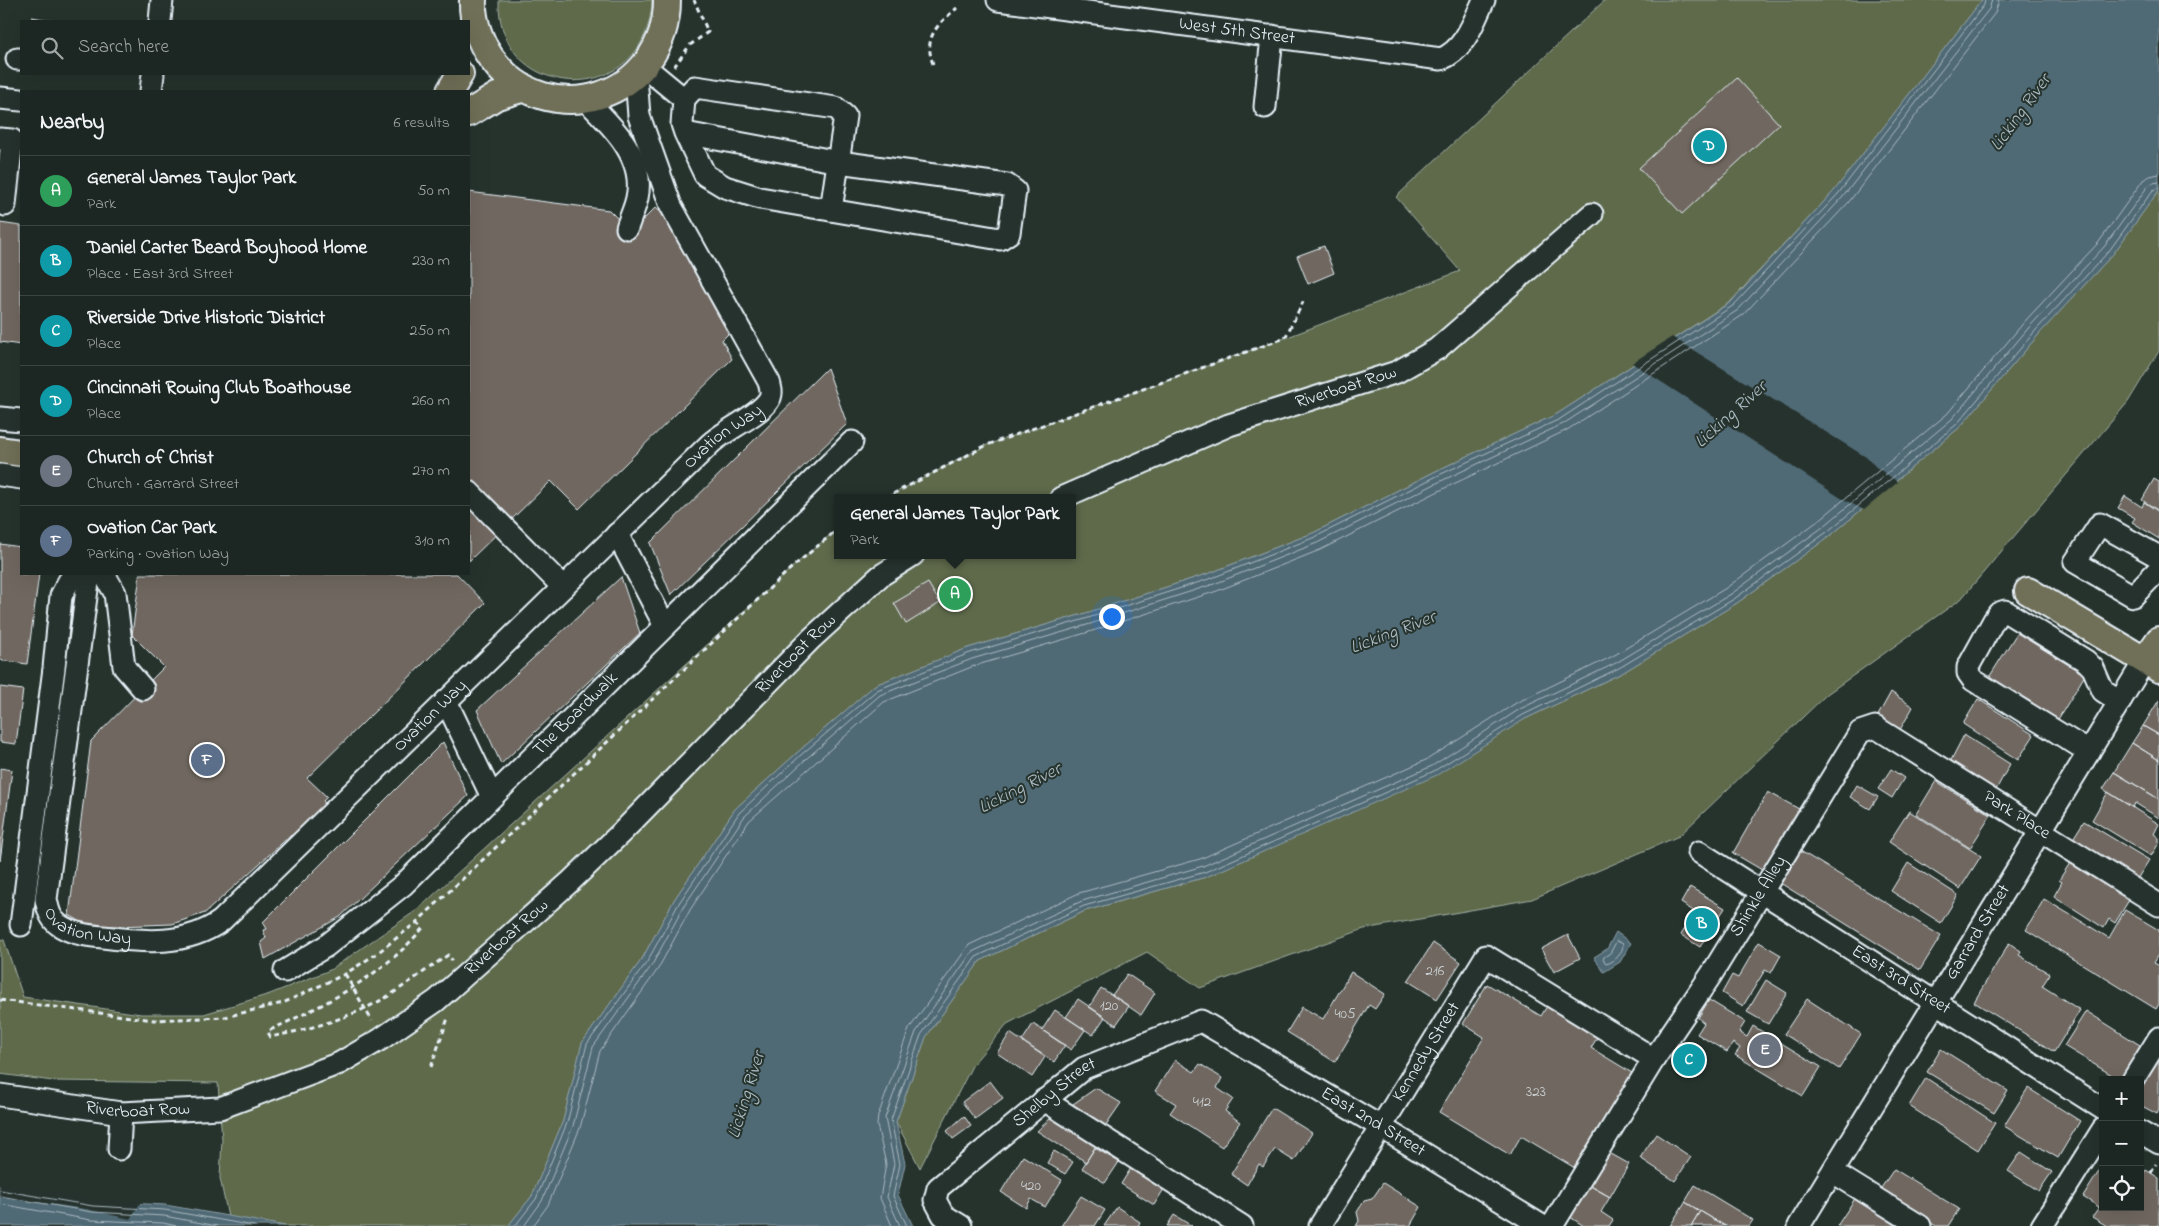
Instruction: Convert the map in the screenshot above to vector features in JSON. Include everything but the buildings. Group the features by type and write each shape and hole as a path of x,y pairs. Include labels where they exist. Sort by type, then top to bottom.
{"main road":[{"path":"474,0 474,46 525,88 543,96 564,100 585,99 618,88 640,71 651,59 662,39 667,18 668,0"},
{"path":"451,90 459,75"},
{"path":"470,112 496,96 525,88"},
{"path":"0,450 20,453"},
{"path":"2028,591 2154,656"}],"street":[{"path":"160,20 162,0"},
{"name":"West 5th Street","path":"998,0 1441,59 1449,56 1468,35 1484,0"},
{"path":"1265,107 1272,36"},
{"path":"640,71 684,99"},
{"name":"Ovation Way","path":"89,575 46,899 48,910 59,925 83,935 159,942 183,938 208,930 221,921 710,444 766,404 772,391 769,382 671,206 639,116 640,71"},
{"path":"151,90 153,75"},
{"path":"685,133 839,162 1007,184 1015,191 1009,233 1000,239 760,198 725,187 706,175 685,133 682,124 684,99 695,87 836,108 845,116 839,162 832,210"},
{"path":"0,98 20,100"},
{"path":"585,99 613,128 631,152 636,175 637,197 627,228"},
{"path":"5,206 11,140"},
{"name":"Riverboat Row","path":"1071,494 1228,425 1397,372 1412,364 1437,349 1592,214"},
{"path":"727,335 766,404"},
{"path":"0,418 20,420"},
{"name":"The Boardwalk","path":"285,971 326,946 403,885 852,442"},
{"path":"0,475 20,478"},
{"path":"470,493 563,587"},
{"path":"2159,557 2100,524 2075,562 2133,596 2159,569"},
{"path":"617,534 665,626"},
{"name":"Riverboat Row","path":"0,1095 121,1113 220,1108 340,1063 378,1032 436,1001 571,881 622,832 811,639 880,576 907,559"},
{"path":"21,925 54,668 61,596 69,581 77,575"},
{"path":"105,575 114,593 124,667 143,689"},
{"path":"2089,752 1973,680 1968,673 1968,667 1994,620 1999,613 2005,611 2086,661 2094,668 2103,691 2120,702"},
{"name":"Garrard Street","path":"1799,1226 2120,702 2154,656"},
{"path":"446,702 492,797"},
{"name":"Park Place","path":"1875,727 2159,905"},
{"name":"Shinkle Alley","path":"1552,1226 1654,1059 1711,975 1860,732 1875,727"},
{"name":"East 3rd Street","path":"1699,852 2099,1106"},
{"name":"Kennedy Street","path":"1320,1226 1486,956 1654,1059"},
{"name":"East 2nd Street","path":"1201,1021 1381,1127 1542,1226"},
{"name":"Shelby Street","path":"961,1226 943,1215 935,1200 938,1188 1084,1068 1201,1021"},
{"path":"2135,1076 2159,1038"},
{"path":"1044,1100 1242,1226"},
{"path":"119,1149 121,1113"},
{"path":"2144,1134 2159,1143"},
{"path":"2042,1226 2099,1136"},
{"path":"1833,1172 1920,1226"}],"path":[{"path":"694,0 708,32"},
{"path":"933,64 928,51 930,39 935,31 958,8"},
{"path":"893,494 986,445 1285,338 1303,302"},
{"path":"417,922 424,928 394,957 352,987 307,1013 268,1031 270,1037 321,1025 364,1008 390,995 448,955 453,959 446,965"},
{"path":"345,974 378,1032"},
{"path":"431,1068 449,1015"},
{"path":"2151,1173 2156,1164"}],"green space":[{"path":"499,0 652,0 644,36 626,61 601,76 573,81 545,75 521,59 505,34"},
{"path":"1605,0 1982,0 1834,191 1730,302 1557,414 1436,471 1313,533 1210,573 1083,614 968,648 875,685 735,809 674,900 642,959 582,1043 563,1121 532,1196 508,1226 285,1226 228,1217 220,1178 222,1140 218,1083 53,1081 0,1074 0,939 4,940 23,997 141,1014 204,1014 270,994 330,970 417,910 789,570 834,532 834,559 1076,559 1076,494 893,494 987,445 1285,338 1460,271 1396,197"},
{"path":"2159,190 2159,351 2128,402 1961,599 1827,694 1679,836 1532,899 1364,929 1200,988 1147,952 1007,1024 973,1064 920,1168 896,1122 926,1037 980,961 1085,911 1206,877 1322,825 1525,719 1622,673 1737,603 1830,536 1960,427 2040,333 2113,254"}],"water":[{"name":"Licking River","path":"1982,0 2159,0 2159,190 2113,254 2040,333 1960,427 1830,536 1737,603 1622,673 1525,719 1437,775 1206,877 1085,911 980,961 926,1037 896,1122 905,1164 898,1195 913,1226 508,1226 532,1196 563,1121 582,1043 642,959 674,900 735,809 875,685 968,648 1083,614 1210,573 1313,533 1436,471 1557,414 1731,302 1834,191"},
{"path":"1616,932 1631,943 1620,962 1604,972 1594,957 1607,949"},
{"path":"0,1185 93,1201 165,1205 285,1226 0,1226"}],"pier":[{"path":"1672,337 1866,457 1876,467 1898,482 1864,510 1841,498 1632,363"},
{"path":"0,1182 94,1199 141,1202 130,1219 86,1209 0,1197"}],"place":[{"name":"Cincinnati Rowing Club Boathouse","path":"1709,146"},
{"name":"General James Taylor Park","path":"955,594"},
{"name":"Ovation Car Park","path":"207,760"},
{"name":"Daniel Carter Beard Boyhood Home","path":"1702,924"},
{"name":"Church of Christ","path":"1765,1050"},
{"name":"Riverside Drive Historic District","path":"1689,1060"}]}
